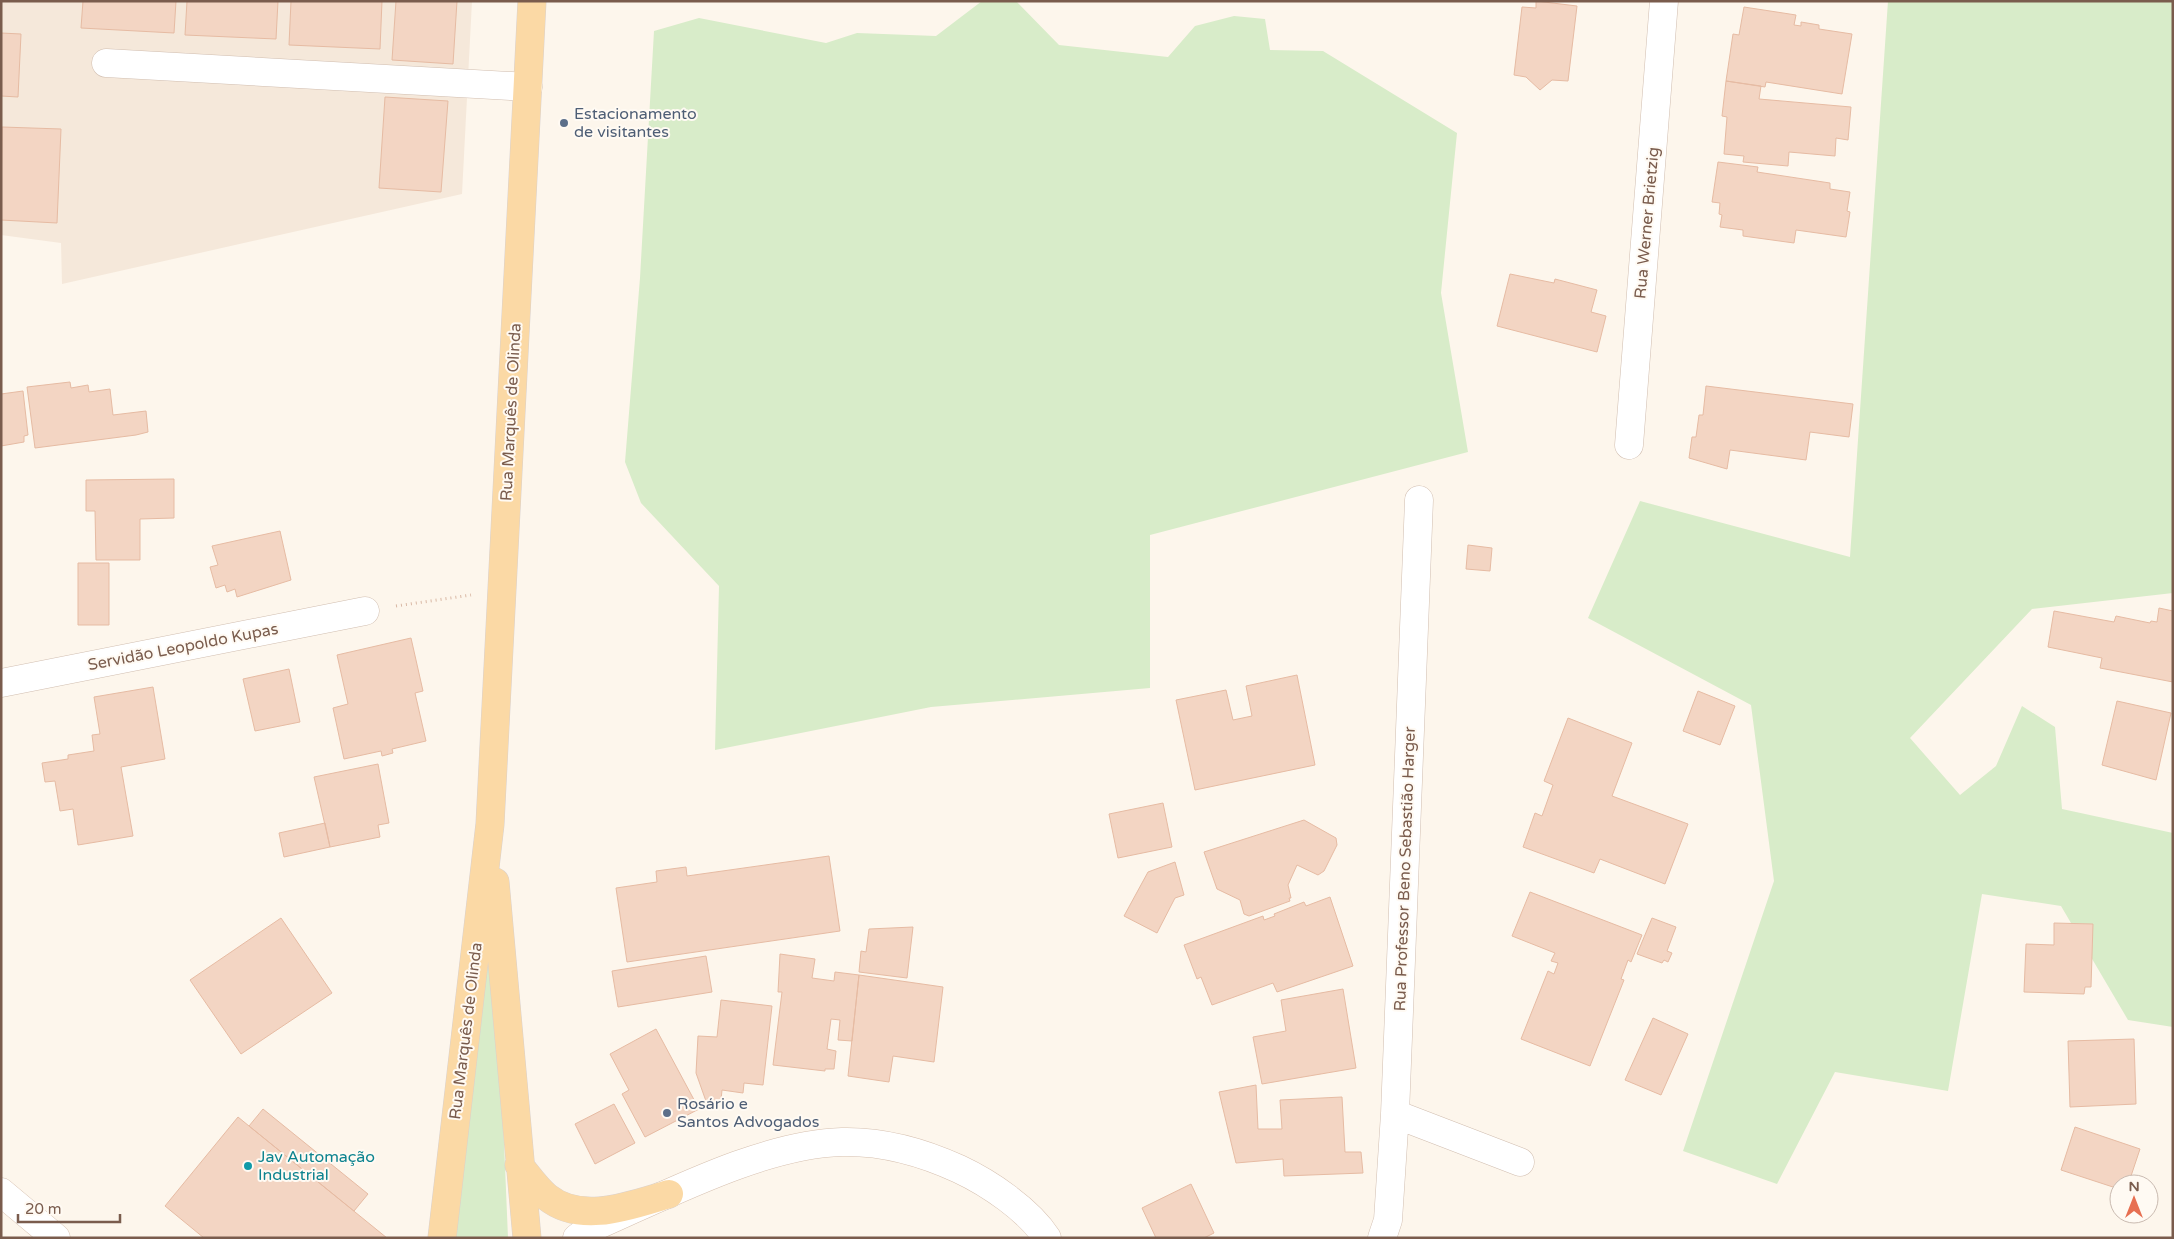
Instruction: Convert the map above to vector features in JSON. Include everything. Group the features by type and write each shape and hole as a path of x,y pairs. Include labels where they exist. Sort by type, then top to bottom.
{"main road":[{"name":"Rua Marquês de Olinda","path":"442,1238 490,824 532,1"},
{"name":"Rua Marquês de Olinda","path":"490,824 527,1238"},
{"path":"519,1165 546,1196 570,1210 589,1211 623,1207 669,1194"}],"street":[{"name":"Rua Werner Brietzig","path":"1629,444 1664,1"},
{"path":"106,63 528,87"},
{"name":"Rua Professor Beno Sebastião Harger","path":"1382,1238 1388,1220 1395,1114 1419,500"},
{"name":"Servidão Leopoldo Kupas","path":"1,683 365,611"},
{"path":"1395,1114 1520,1162"},
{"path":"577,1238 589,1229 732,1168 795,1148 842,1142 889,1145 932,1156 974,1176 1010,1199 1047,1238"},
{"path":"1,1192 56,1238"},
{"path":"613,1238 669,1194"}],"path":[{"path":"365,611 502,590"}],"shaded area":[{"path":"1,1 472,1 462,194 62,284 61,243 1,235"}],"green space":[{"path":"982,1 1016,1 1059,45 1168,57 1195,26 1234,16 1265,19 1270,50 1323,51 1457,133 1441,293 1468,452 1150,535 1150,688 931,707 715,750 719,586 641,503 625,462 640,278 654,31 699,18 826,43 857,33 936,36"},
{"path":"1888,1 2173,1 2173,593 2032,609 1910,738 1960,795 1996,766 2022,706 2055,727 2062,809 2173,833 2173,1027 2128,1020 2061,906 1982,894 1948,1091 1835,1072 1777,1184 1683,1151 1774,881 1751,705 1588,618 1640,501 1850,557"},
{"path":"484,926 495,926 508,1238 454,1238"}],"building":[{"path":"83,1 176,1 174,33 81,28"},
{"path":"187,1 278,1 276,39 185,35"},
{"path":"291,1 382,1 380,49 289,45"},
{"path":"396,1 457,1 453,64 392,60"},
{"path":"1536,1 1577,6 1568,81 1552,80 1540,90 1526,77 1514,75 1522,7 1536,8"},
{"path":"1744,7 1796,15 1794,25 1801,26 1801,22 1819,25 1819,29 1852,34 1842,94 1766,82 1765,87 1726,81 1733,34 1739,35"},
{"path":"1,33 21,34 18,97 1,96"},
{"path":"1726,81 1761,86 1759,99 1851,107 1848,140 1836,138 1835,156 1789,152 1788,166 1743,162 1744,156 1724,154 1727,117 1722,116"},
{"path":"385,97 448,101 441,192 379,188"},
{"path":"2,127 61,129 57,223 1,220"},
{"path":"1718,162 1758,167 1757,172 1830,183 1830,189 1850,192 1847,211 1850,212 1846,237 1796,230 1794,243 1743,236 1743,230 1720,227 1722,215 1719,214 1720,203 1712,202"},
{"path":"1510,274 1554,283 1555,279 1597,290 1591,312 1606,316 1597,352 1497,326"},
{"path":"70,382 71,388 88,385 89,392 110,389 113,415 146,411 148,432 35,448 27,387"},
{"path":"1706,386 1853,404 1849,437 1810,432 1806,460 1730,450 1727,469 1689,458 1692,437 1696,437 1699,415 1703,415"},
{"path":"23,391 28,435 24,436 24,442 1,446 1,394"},
{"path":"174,479 174,518 140,519 140,560 96,560 95,511 86,511 86,480"},
{"path":"280,531 291,580 237,597 235,589 227,592 225,585 216,588 210,567 218,565 212,546"},
{"path":"1468,545 1492,548 1490,571 1466,569"},
{"path":"78,563 109,563 109,625 78,625"},
{"path":"2159,608 2173,611 2173,682 2100,668 2102,658 2048,647 2054,611 2114,622 2116,616 2150,623 2151,621 2157,622"},
{"path":"411,638 423,691 415,693 426,741 392,749 393,753 382,756 381,751 344,759 333,708 348,704 337,655"},
{"path":"289,669 300,722 255,731 243,679"},
{"path":"1297,675 1315,765 1195,790 1176,700 1226,690 1233,720 1252,716 1246,686"},
{"path":"153,687 165,759 121,767 133,836 78,845 73,809 60,811 55,781 45,782 42,763 68,759 68,755 94,751 92,735 100,734 94,697"},
{"path":"1698,691 1735,706 1720,745 1683,731"},
{"path":"2117,701 2171,713 2156,780 2102,765"},
{"path":"1568,718 1632,743 1612,796 1688,824 1665,884 1600,859 1594,873 1523,847 1535,813 1542,816 1553,785 1544,781"},
{"path":"378,764 389,823 378,825 380,837 330,847 314,777"},
{"path":"1163,803 1172,847 1118,858 1109,814"},
{"path":"1304,820 1336,838 1337,845 1324,871 1318,875 1297,865 1288,885 1290,901 1249,916 1244,914 1240,900 1217,889 1204,852"},
{"path":"325,823 330,847 284,857 279,833"},
{"path":"829,856 840,931 627,962 616,888 657,882 656,871 686,867 687,876"},
{"path":"1175,862 1184,895 1175,898 1157,933 1124,916 1148,872"},
{"path":"1530,892 1642,935 1631,962 1628,960 1621,979 1624,980 1590,1066 1521,1039 1548,971 1554,974 1558,963 1551,961 1555,953 1512,936"},
{"path":"1330,897 1353,966 1277,992 1273,983 1212,1005 1201,977 1197,979 1184,945 1263,916 1264,920 1304,902 1306,906"},
{"path":"281,918 332,993 241,1054 190,980"},
{"path":"1652,918 1676,927 1667,951 1672,953 1668,962 1664,960 1662,963 1637,954"},
{"path":"2054,923 2093,924 2091,987 2085,987 2084,994 2024,992 2026,944 2054,945"},
{"path":"913,927 907,978 859,972 861,951 866,952 869,929"},
{"path":"780,954 815,959 812,978 834,981 835,972 859,975 852,1041 838,1040 840,1020 831,1019 827,1049 836,1051 834,1069 825,1069 825,1071 773,1065 782,992 778,992"},
{"path":"706,956 712,992 618,1007 612,971"},
{"path":"859,975 943,987 934,1062 893,1056 889,1082 848,1076"},
{"path":"1343,989 1356,1068 1262,1084 1253,1037 1286,1031 1281,1000"},
{"path":"721,1000 772,1006 763,1085 744,1083 743,1093 722,1090 721,1100 707,1104 696,1073 698,1036 717,1037"},
{"path":"1653,1018 1688,1034 1661,1095 1625,1080"},
{"path":"656,1029 699,1109 645,1137 622,1094 629,1090 610,1054"},
{"path":"2134,1039 2136,1104 2070,1107 2068,1041"},
{"path":"1256,1085 1258,1129 1282,1129 1280,1100 1342,1097 1345,1152 1361,1152 1363,1173 1284,1176 1283,1159 1236,1163 1219,1092"},
{"path":"614,1104 635,1143 595,1164 575,1124"},
{"path":"263,1109 368,1194 354,1211 249,1126"},
{"name":"Jav Automação Industrial","path":"238,1117 387,1238 204,1238 165,1206"},
{"path":"2075,1127 2140,1149 2132,1174 2109,1174 2109,1186 2061,1170"},
{"path":"1191,1184 1214,1233 1204,1238 1156,1238 1142,1208"}],"place":[{"name":"Estacionamento de visitantes","path":"564,123"},
{"name":"Rosário e Santos Advogados","path":"667,1113"},
{"name":"Jav Automação Industrial","path":"248,1166"}]}
